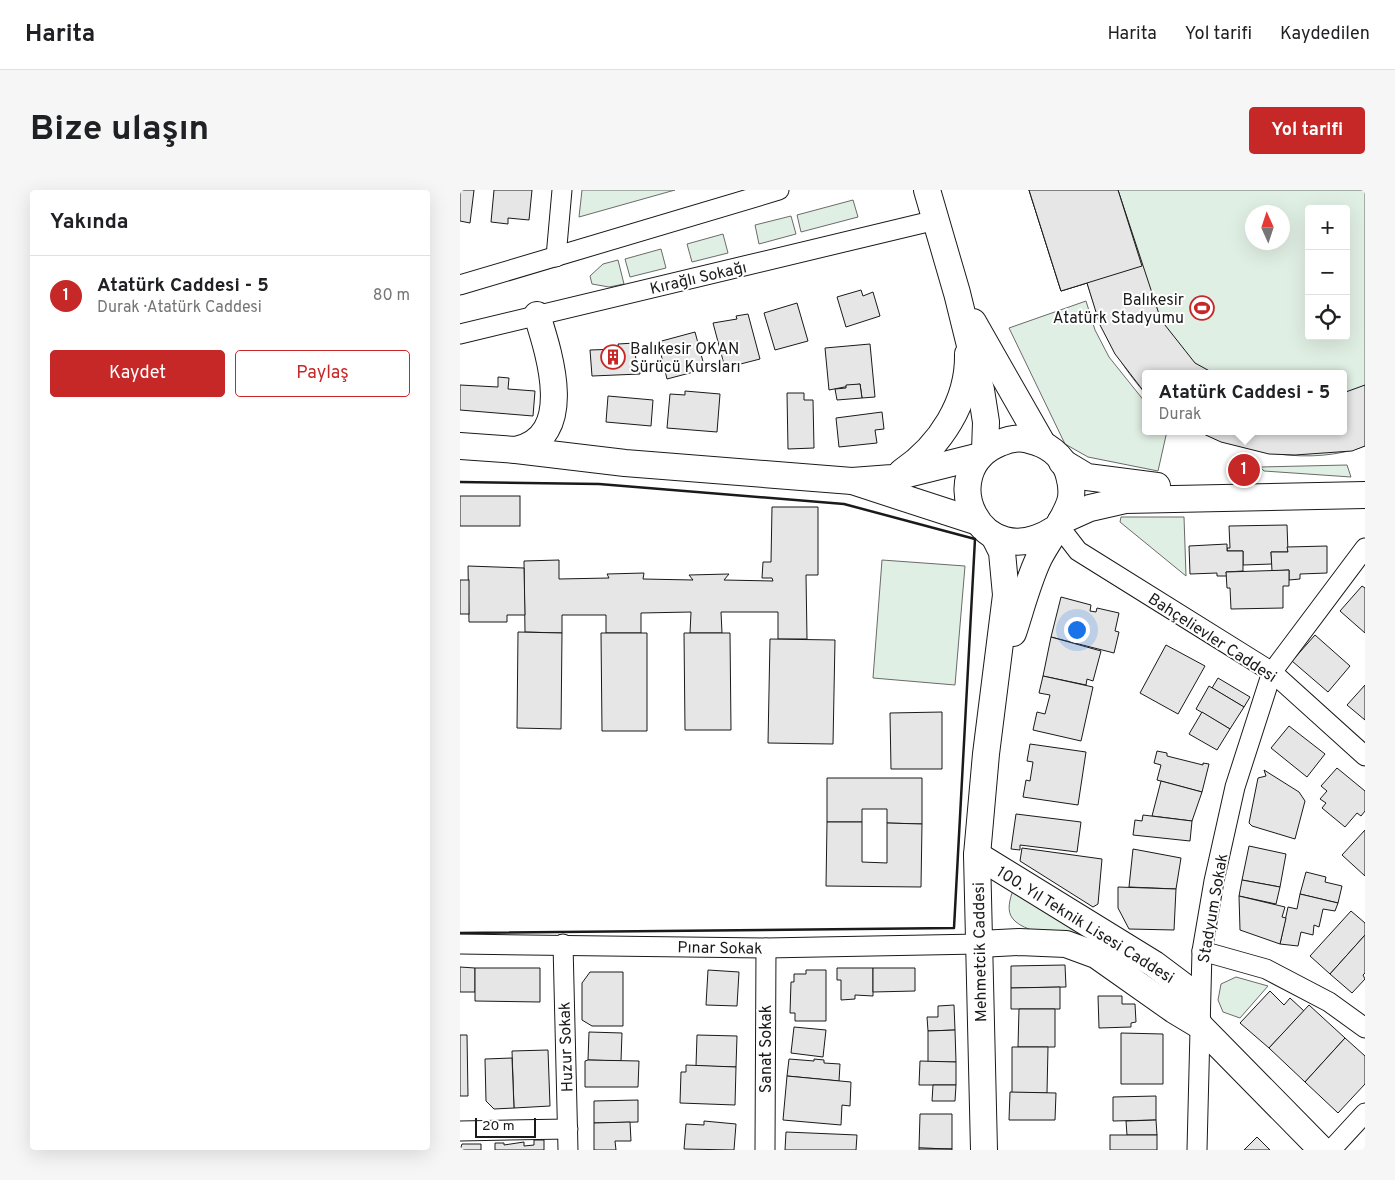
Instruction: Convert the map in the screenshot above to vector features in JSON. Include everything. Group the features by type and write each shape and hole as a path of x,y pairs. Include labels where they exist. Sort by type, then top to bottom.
{"main road":[{"path":"927,190 957,293 968,344 981,390 986,422 983,454"},
{"path":"957,293 1042,443"},
{"path":"516,450 537,442 545,433 551,420 552,360 537,315"},
{"path":"892,478 919,460 931,449 954,414 968,370 968,344"},
{"path":"1025,439 1042,443 1056,453 1071,482 1071,500 1038,560 1009,645 986,754 1006,595 1002,552 968,499 968,484 972,469 983,454 992,446 1008,440 1025,439"},
{"path":"460,446 516,450 625,463 852,481 892,478 983,454"},
{"path":"1062,462 1087,476 1134,484 1207,489 1242,496"},
{"path":"852,481 986,529 1008,541 1024,542 1040,538 1058,525 1090,508 1125,500 1181,501 1242,496 1365,495"},
{"name":"Mehmetcik Caddesi","path":"984,1150 977,855 986,754"},
{"name":"100. Yıl Teknik Lisesi Caddesi","path":"977,855 1154,964 1186,988 1199,1025"},
{"name":"100. Yıl Teknik Lisesi Caddesi","path":"979,944 1019,942 1066,944 1096,955 1149,993 1199,1025 1322,1150"}],"street":[{"path":"556,257 562,190"},
{"path":"460,285 779,190"},
{"name":"Kırağlı Sokağı","path":"460,334 936,220"},
{"name":"Bahçelievler Caddesi","path":"1058,525 1078,551 1272,672 1365,756"},
{"name":"Stadyum Sokak","path":"1197,1150 1202,951 1214,881 1235,787 1272,672 1364,551"},
{"name":"Pınar Sokak","path":"460,944 766,948 979,944"},
{"name":"Huzur Sokak","path":"563,944 568,1150"},
{"name":"Sanat Sokak","path":"765,1150 766,948"},
{"path":"1202,951 1266,970 1329,1002 1365,1028"},
{"path":"1330,1150 1365,1113"},
{"path":"460,1131 568,1130"}],"green space":[{"path":"582,190 675,190 579,217"},
{"name":"Balıkesir Atatürk Stadyumu","path":"1029,190 1365,190 1365,446 1344,452 1301,456 1259,451 1207,435 1347,435 1347,370 1142,370 1142,389 1117,354 1098,314 1087,283 1061,291"},
{"path":"853,200 858,217 801,232 797,215"},
{"path":"791,216 796,234 759,244 755,225"},
{"path":"723,234 728,253 692,262 687,244"},
{"path":"661,249 666,268 630,277 625,259"},
{"path":"618,260 624,284 609,287 592,284 590,276 603,264"},
{"path":"1086,301 1095,330 1109,357 1142,398 1142,435 1166,435 1158,471 1088,457 1065,444 1009,328"},
{"path":"1347,465 1351,477 1264,471 1260,467"},
{"path":"1121,517 1184,517 1186,576 1120,522"},
{"path":"882,560 965,566 955,685 873,678"},
{"path":"1013,890 1099,942 1041,933 1020,925 1013,919 1010,912 1009,905"},
{"path":"1236,977 1268,986 1240,1018 1223,1012 1218,1000 1221,984"}],"building":[{"path":"460,190 474,190 470,223 460,221"},
{"path":"494,190 532,190 529,220 508,218 508,224 491,222"},
{"name":"Balıkesir Atatürk Stadyumu","path":"1029,190 1118,190 1161,320 1195,363 1208,370 1142,370 1142,389 1115,354 1100,325 1087,283 1061,291"},
{"path":"1029,190 1118,190 1142,266 1061,291"},
{"path":"861,290 863,296 873,292 880,316 846,327 837,297"},
{"path":"797,303 808,341 775,350 764,313"},
{"path":"748,314 760,359 725,368 713,323 737,319 736,316"},
{"path":"695,332 705,369 667,379 658,342"},
{"name":"Balıkesir OKAN Sürücü Kursları","path":"635,343 636,365 640,365 640,374 592,376 590,350 619,349 618,344"},
{"path":"870,344 875,397 862,398 860,384 829,390 825,348"},
{"path":"498,377 509,378 508,389 535,391 533,416 460,410 460,385 498,387"},
{"path":"860,384 862,398 837,400 835,389 846,388 846,385"},
{"path":"1365,385 1365,446 1352,451 1295,455 1269,454 1221,442 1206,435 1347,435 1347,392"},
{"path":"685,391 720,394 717,432 667,428 670,394 685,395"},
{"path":"787,393 804,393 804,400 813,400 814,448 788,449"},
{"path":"608,396 653,400 651,426 606,422"},
{"path":"882,412 884,429 875,430 877,443 839,447 836,418"},
{"path":"460,496 520,496 520,526 460,526"},
{"path":"772,507 818,507 818,575 806,575 807,639 778,639 778,612 721,612 722,633 690,633 691,612 641,613 641,633 606,633 606,615 562,615 562,633 525,632 524,561 559,560 559,579 609,578 607,574 644,573 643,579 693,580 689,575 729,574 724,580 773,581 772,578 762,578 763,562 771,562"},
{"path":"1287,525 1288,552 1271,552 1272,564 1243,565 1243,551 1227,551 1227,548 1230,548 1229,526"},
{"path":"1227,544 1227,551 1243,551 1243,571 1226,572 1227,576 1217,576 1217,573 1190,574 1189,546"},
{"path":"1327,546 1327,573 1300,574 1300,579 1289,580 1289,570 1272,571 1271,552 1288,552 1287,547"},
{"path":"468,566 524,568 525,615 507,615 507,622 469,622"},
{"path":"1289,570 1289,586 1283,586 1283,608 1231,609 1230,588 1227,588 1226,572"},
{"path":"460,580 469,580 469,614 460,614"},
{"path":"1362,586 1365,588 1365,633 1340,611"},
{"path":"1061,597 1091,605 1090,611 1096,612 1097,608 1119,613 1115,631 1119,632 1114,653 1051,637"},
{"path":"518,632 562,633 561,729 517,728"},
{"path":"601,633 647,633 647,731 602,731"},
{"path":"684,633 730,633 731,730 685,730"},
{"path":"1315,635 1350,666 1328,692 1292,661"},
{"path":"1051,637 1101,651 1093,681 1087,679 1086,685 1043,676"},
{"path":"770,639 835,640 833,744 768,743"},
{"path":"1166,645 1205,666 1178,714 1140,693"},
{"path":"1043,676 1093,687 1081,741 1033,730 1037,712 1045,714 1050,695 1039,693"},
{"path":"1218,678 1250,697 1244,707 1212,688"},
{"path":"1365,685 1365,720 1347,705"},
{"path":"1209,686 1244,707 1230,729 1196,709"},
{"path":"942,712 942,769 891,769 890,713"},
{"path":"1202,712 1230,729 1217,750 1189,734"},
{"path":"1289,726 1325,754 1307,777 1271,748"},
{"path":"1030,744 1086,752 1078,805 1023,797 1026,780 1030,781 1033,762 1027,761"},
{"path":"1157,751 1167,753 1167,756 1203,765 1203,763 1209,764 1202,792 1157,780 1161,765 1154,763"},
{"path":"1337,768 1365,791 1365,811 1361,816 1357,813 1345,827 1322,808 1326,803 1320,799 1327,791 1321,786"},
{"path":"1264,770 1299,792 1305,801 1295,839 1252,826 1249,823 1258,778 1266,776"},
{"path":"827,778 922,778 922,824 887,823 887,809 862,809 862,822 827,822"},
{"path":"1161,781 1202,792 1192,821 1152,816"},
{"path":"1016,814 1081,822 1077,852 1020,845 1020,850 1011,849"},
{"path":"1143,815 1192,821 1190,841 1133,835 1135,820 1142,821"},
{"path":"827,822 862,822 862,862 887,863 887,823 922,824 921,887 826,886"},
{"path":"1365,830 1365,876 1342,855"},
{"path":"1249,846 1286,854 1280,887 1242,880"},
{"path":"1022,848 1102,859 1098,904 1093,907 1020,861"},
{"path":"1133,849 1181,858 1176,889 1129,887"},
{"path":"1306,872 1326,877 1325,882 1342,886 1338,903 1300,894"},
{"path":"1242,880 1280,887 1276,904 1239,896"},
{"path":"1118,887 1176,889 1174,930 1129,929 1118,908"},
{"path":"1300,894 1338,903 1335,911 1323,909 1319,927 1314,925 1313,935 1301,932 1298,946 1280,944 1288,907 1297,909"},
{"path":"1239,896 1285,907 1282,917 1286,918 1280,944 1240,930"},
{"path":"1351,911 1365,923 1365,935 1330,974 1310,956"},
{"path":"1365,935 1365,973 1363,975 1365,979 1352,993 1330,974"},
{"path":"1065,965 1066,987 1011,988 1011,966"},
{"path":"460,967 475,968 475,992 460,992"},
{"path":"475,968 540,968 540,1002 475,1001"},
{"path":"837,968 873,968 873,996 855,995 855,999 841,1000 841,980 837,980"},
{"path":"873,968 915,968 915,991 873,992"},
{"path":"708,970 739,972 737,1006 706,1005"},
{"path":"806,970 826,970 826,1021 795,1021 795,1013 790,1013 791,982 794,982 794,974 806,974"},
{"path":"590,972 623,972 623,1026 592,1026 582,1020 582,983"},
{"path":"1060,987 1060,1009 1011,1009 1011,988"},
{"path":"1270,991 1284,1005 1290,998 1304,1011 1269,1048 1240,1023"},
{"path":"1098,996 1122,996 1122,1004 1135,1004 1136,1022 1131,1023 1131,1027 1099,1028"},
{"path":"954,1005 955,1030 928,1031 927,1017 938,1017 938,1006"},
{"path":"1309,1005 1345,1038 1305,1082 1269,1048"},
{"path":"1019,1009 1055,1009 1055,1047 1018,1047"},
{"path":"794,1027 826,1030 823,1057 791,1053"},
{"path":"955,1030 956,1062 928,1062 928,1031"},
{"path":"589,1032 622,1033 621,1061 588,1060"},
{"path":"1121,1033 1163,1034 1163,1084 1121,1084"},
{"path":"460,1035 467,1035 468,1096 460,1096"},
{"path":"697,1035 737,1036 736,1067 696,1066"},
{"path":"1345,1038 1365,1056 1365,1084 1338,1113 1305,1082"},
{"path":"1012,1047 1048,1047 1047,1093 1012,1093"},
{"path":"548,1050 550,1106 514,1108 512,1051"},
{"path":"512,1058 514,1108 494,1109 486,1101 485,1059"},
{"path":"789,1059 814,1061 814,1059 824,1060 824,1063 840,1064 839,1081 787,1076"},
{"path":"585,1061 639,1061 638,1087 585,1087"},
{"path":"920,1061 956,1062 956,1085 919,1085"},
{"path":"686,1065 736,1067 735,1105 680,1103 681,1072 686,1072"},
{"path":"787,1076 851,1082 850,1106 842,1105 841,1125 783,1120"},
{"path":"933,1085 956,1085 955,1101 932,1101"},
{"path":"1010,1092 1056,1093 1055,1120 1009,1120"},
{"path":"1156,1096 1156,1120 1113,1121 1113,1097"},
{"path":"638,1100 638,1122 594,1123 594,1101"},
{"path":"920,1114 952,1114 952,1149 919,1148"},
{"path":"1156,1120 1157,1135 1127,1135 1126,1121"},
{"path":"704,1121 736,1124 734,1150 684,1149 686,1124 704,1125"},
{"path":"630,1122 631,1141 615,1141 616,1150 594,1150 594,1123"},
{"path":"786,1132 857,1135 856,1150 785,1150"},
{"path":"1110,1135 1157,1135 1157,1150 1110,1150"},
{"path":"1257,1137 1270,1150 1244,1150"},
{"path":"534,1140 544,1140 544,1150 495,1150 495,1143 504,1143 504,1145 524,1142 524,1146 534,1145"},
{"path":"462,1144 481,1144 481,1150 460,1150"},
{"path":"919,1148 952,1149 952,1150 919,1150"}],"wall":[{"path":"460,482 599,484 844,504 975,539 954,928 460,933"}],"place":[{"name":"Balıkesir Atatürk Stadyumu","path":"1202,308"},
{"name":"Balıkesir OKAN Sürücü Kursları","path":"613,357"},
{"name":"Atatürk Caddesi - 5","path":"1244,470"}]}
